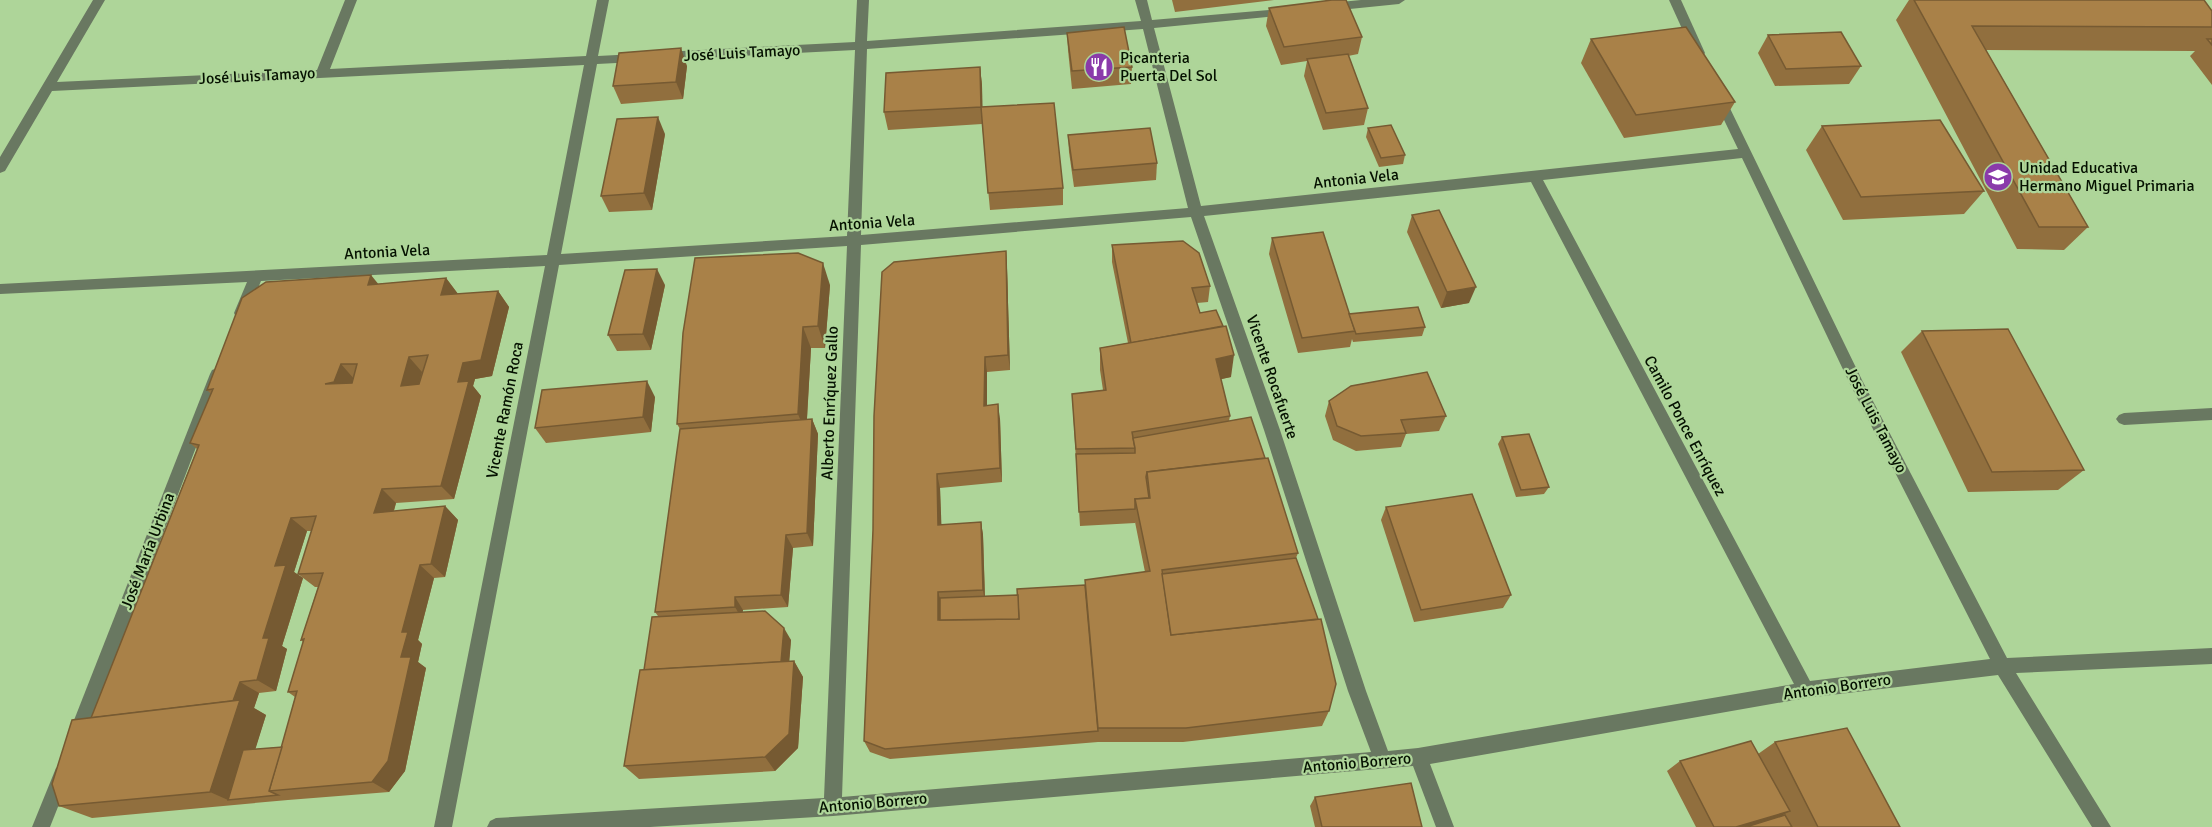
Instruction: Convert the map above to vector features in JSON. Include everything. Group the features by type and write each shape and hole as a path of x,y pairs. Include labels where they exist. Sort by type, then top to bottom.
{"street":[{"path":"0,168 99,0"},
{"path":"322,73 351,0"},
{"name":"Vicente Ramón Roca","path":"443,827 603,0"},
{"name":"Alberto Enríquez Gallo","path":"833,807 863,0"},
{"name":"Vicente Rocafuerte","path":"1141,0 1196,213 1272,430 1357,691 1383,761"},
{"path":"1319,8 1399,0"},
{"path":"1675,0 1704,65"},
{"name":"José Luis Tamayo","path":"48,87 861,47 1148,26 1296,11"},
{"name":"José Luis Tamayo","path":"1714,87 1856,382 2002,666 2102,827"},
{"name":"Antonia Vela","path":"0,289 552,260 854,241 1196,213 1744,153"},
{"name":"Camilo Ponce Enríquez","path":"1535,177 1671,439 1806,690"},
{"path":"234,331 256,276"},
{"name":"José María Urbina","path":"41,827 221,364"},
{"path":"2124,418 2212,414"},
{"name":"Antonio Borrero","path":"496,827 833,807 1418,758 1806,690 2002,666 2212,656"},
{"path":"1418,758 1445,827"}],"building":[{"path":"1346,0 1362,37 1284,47 1269,8"},
{"path":"1914,0 2204,0 2212,11 2212,27 1972,26 2088,227 2039,227"},
{"path":"1124,27 1132,67 1072,71 1067,33"},
{"path":"1686,27 1735,102 1636,115 1591,39"},
{"path":"1841,32 1861,66 1786,69 1768,35"},
{"path":"681,48 676,82 613,86 619,53"},
{"path":"1348,54 1368,108 1326,113 1307,59"},
{"path":"980,67 981,107 884,112 886,73"},
{"path":"1054,103 1063,188 988,193 981,107"},
{"path":"658,117 644,193 601,196 617,119"},
{"path":"1940,120 1984,191 1861,197 1822,126"},
{"path":"1391,125 1405,155 1381,158 1368,128"},
{"path":"1150,128 1157,163 1073,170 1068,135"},
{"path":"1439,210 1476,287 1447,292 1412,215"},
{"path":"1323,232 1355,331 1302,338 1272,238"},
{"path":"1183,241 1199,253 1210,286 1192,288 1200,313 1216,310 1223,326 1131,343 1112,245"},
{"path":"1006,251 1008,355 985,357 984,406 998,404 1000,468 937,474 938,525 981,522 983,590 938,592 938,620 1019,619 1017,589 1085,585 1098,731 885,749 864,741 873,530 874,416 882,272 894,262"},
{"path":"798,253 823,263 818,326 803,327 798,414 677,424 683,333 695,258"},
{"path":"657,269 643,334 608,335 625,270"},
{"path":"371,275 368,285 446,278 441,295 498,291 481,360 463,363 458,382 469,381 441,486 382,489 374,513 445,506 431,564 420,565 402,632 408,632 401,657 411,657 388,761 372,782 269,791 297,691 288,692 304,639 301,640 323,573 298,574 316,516 291,518 275,566 286,565 263,638 269,638 257,680 240,682 233,701 91,718 199,445 190,443 213,389 207,390 242,298 266,282","holes":["428,355 419,384 401,386 409,357","341,364 357,364 352,383 325,384 334,382"]},
{"path":"1418,307 1425,327 1356,334 1349,314"},
{"path":"1226,326 1234,355 1216,359 1230,416 1132,432 1135,448 1076,449 1072,394 1106,390 1100,348"},
{"path":"2008,329 2084,470 1992,472 1922,331"},
{"path":"1427,372 1446,416 1401,420 1406,433 1361,436 1337,426 1329,401 1351,386"},
{"path":"647,381 643,417 535,428 542,390"},
{"path":"1251,417 1265,458 1147,472 1149,498 1135,499 1135,509 1079,512 1076,454 1135,453 1133,438"},
{"path":"812,419 807,533 786,535 781,595 735,597 735,607 655,612 680,429"},
{"path":"1529,434 1549,487 1521,490 1502,437"},
{"path":"1268,458 1298,553 1162,570 1171,635 1321,619 1336,684 1329,711 1186,728 1098,728 1085,580 1150,571 1135,499 1150,498 1147,472"},
{"path":"1472,494 1511,595 1421,610 1386,507"},
{"path":"1296,558 1318,619 1171,635 1162,574"},
{"path":"1018,595 1019,619 940,620 940,598"},
{"path":"765,611 784,628 781,662 644,670 652,617"},
{"path":"794,661 789,734 765,757 624,766 640,670"},
{"path":"240,700 210,792 59,806 52,784 72,720"},
{"path":"1847,728 1900,827 1818,827 1775,742"},
{"path":"1751,741 1790,811 1736,827 1714,827 1680,761"},
{"path":"282,747 269,791 278,795 228,800 243,750"},
{"path":"1411,783 1422,827 1322,827 1315,797"},
{"path":"1785,815 1792,827 1746,827"}],"place":[{"name":"Picanteria Puerta Del Sol","path":"1099,67"},
{"name":"Unidad Educativa Hermano Miguel Primaria","path":"1998,177"}]}
